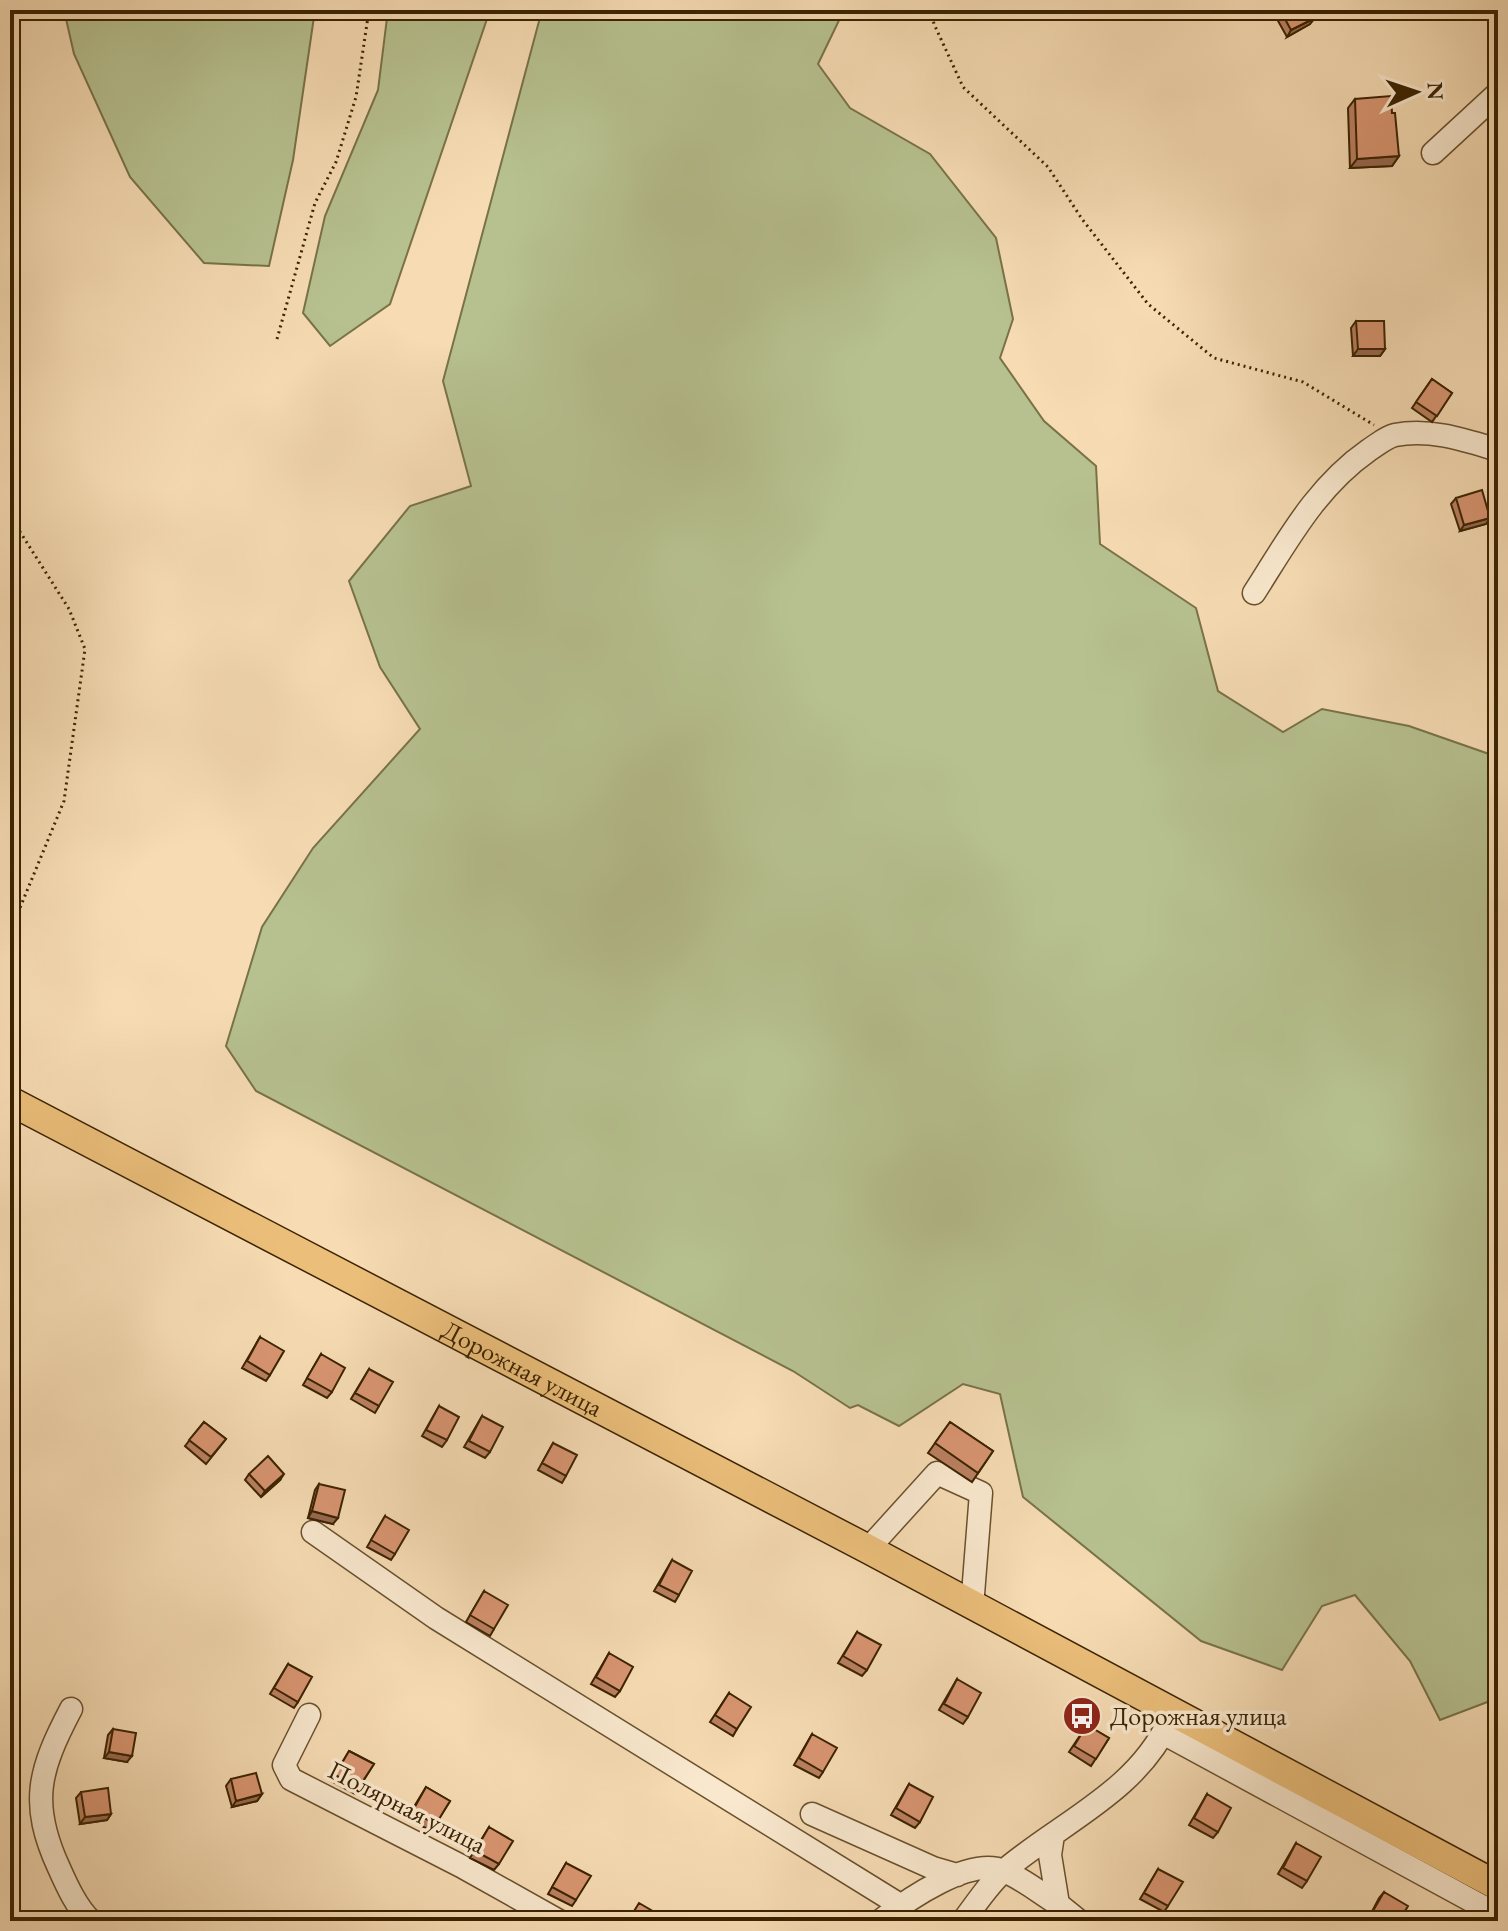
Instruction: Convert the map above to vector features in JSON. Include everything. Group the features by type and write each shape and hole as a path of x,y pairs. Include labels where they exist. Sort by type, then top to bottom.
{"main road":[{"name":"Дорожная улица","path":"10,1101 868,1549 1168,1723 1498,1906"}],"street":[{"path":"1433,153 1498,93"},
{"path":"1254,593 1316,496 1343,468 1391,435 1452,436 1498,450"},
{"path":"868,1549 937,1473 981,1493 972,1607"},
{"path":"313,1532 436,1618 900,1905"},
{"path":"71,1709 50,1750 40,1783 40,1814 48,1844 64,1880 91,1921"},
{"name":"Полярная улица","path":"309,1715 284,1765 291,1779 461,1866 559,1921"},
{"path":"963,1921 1004,1870 1073,1823 1124,1781 1168,1723"},
{"path":"812,1814 933,1868 957,1875"},
{"path":"1053,1835 1050,1855 1058,1904"},
{"path":"880,1921 900,1905 979,1867 1004,1870 1079,1921"}],"path":[{"path":"277,339 315,203 336,162 356,97 369,10"},
{"path":"931,10 963,87 1048,167 1082,219 1148,304 1214,358 1303,382 1391,435"},
{"path":"10,516 69,609 85,649 64,801 10,932"},
{"path":"10,535 19,533"}],"green space":[{"path":"64,10 315,10 293,160 269,266 204,263 130,177 74,54"},
{"path":"388,10 490,10 390,304 330,346 303,313 325,216 378,90"},
{"path":"542,10 844,10 818,64 850,108 930,154 996,238 1013,319 1000,358 1044,421 1096,466 1100,544 1196,608 1218,691 1283,732 1322,709 1409,726 1489,754 1498,762 1498,1698 1440,1720 1410,1661 1355,1595 1322,1606 1282,1670 1201,1641 1023,1497 1000,1394 963,1384 899,1426 858,1405 850,1408 793,1371 256,1091 226,1046 262,927 313,848 420,729 380,667 349,581 410,506 471,486 443,381"}],"building":[{"path":"1280,10 1311,10 1315,18 1291,30"},
{"path":"1391,96 1399,156 1357,159 1355,99"},
{"path":"1356,321 1384,321 1385,349 1358,349"},
{"path":"1432,379 1452,393 1437,416 1416,402"},
{"path":"1482,490 1490,518 1464,525 1456,498"},
{"path":"260,1337 284,1351 270,1375 247,1361"},
{"path":"321,1354 345,1368 332,1392 307,1378"},
{"path":"369,1369 393,1382 379,1406 355,1393"},
{"path":"439,1406 459,1417 447,1440 426,1430"},
{"path":"482,1416 503,1427 490,1452 469,1441"},
{"path":"204,1422 226,1439 211,1457 189,1440"},
{"path":"950,1422 993,1451 978,1473 935,1443"},
{"path":"553,1443 577,1455 566,1476 542,1463"},
{"path":"268,1456 284,1474 265,1491 249,1474"},
{"path":"319,1484 345,1490 338,1518 312,1511"},
{"path":"385,1516 409,1530 395,1554 371,1540"},
{"path":"672,1560 692,1571 679,1595 659,1585"},
{"path":"484,1591 508,1605 494,1629 470,1615"},
{"path":"857,1632 881,1645 867,1670 843,1656"},
{"path":"609,1653 633,1667 620,1691 596,1677"},
{"path":"288,1664 312,1677 298,1702 274,1688"},
{"path":"957,1679 981,1693 968,1717 944,1704"},
{"path":"729,1693 751,1707 737,1729 715,1715"},
{"path":"1087,1725 1109,1738 1096,1759 1074,1746"},
{"path":"113,1729 136,1733 132,1756 109,1752"},
{"path":"812,1734 837,1748 823,1772 799,1758"},
{"path":"349,1751 374,1764 359,1787 335,1775"},
{"path":"256,1773 262,1794 236,1801 231,1779"},
{"path":"909,1784 933,1797 920,1822 896,1808"},
{"path":"426,1787 450,1801 436,1824 412,1812"},
{"path":"108,1788 111,1814 85,1817 81,1792"},
{"path":"1207,1794 1231,1808 1218,1832 1194,1818"},
{"path":"489,1827 513,1841 499,1864 475,1851"},
{"path":"1296,1843 1321,1857 1307,1881 1283,1868"},
{"path":"566,1863 591,1876 576,1900 552,1887"},
{"path":"1158,1869 1183,1882 1168,1906 1144,1893"},
{"path":"1384,1892 1408,1906 1399,1921 1379,1921 1370,1916"},
{"path":"639,1903 663,1917 660,1921 628,1921"}],"place":[{"name":"Дорожная улица","path":"1082,1716"}]}
